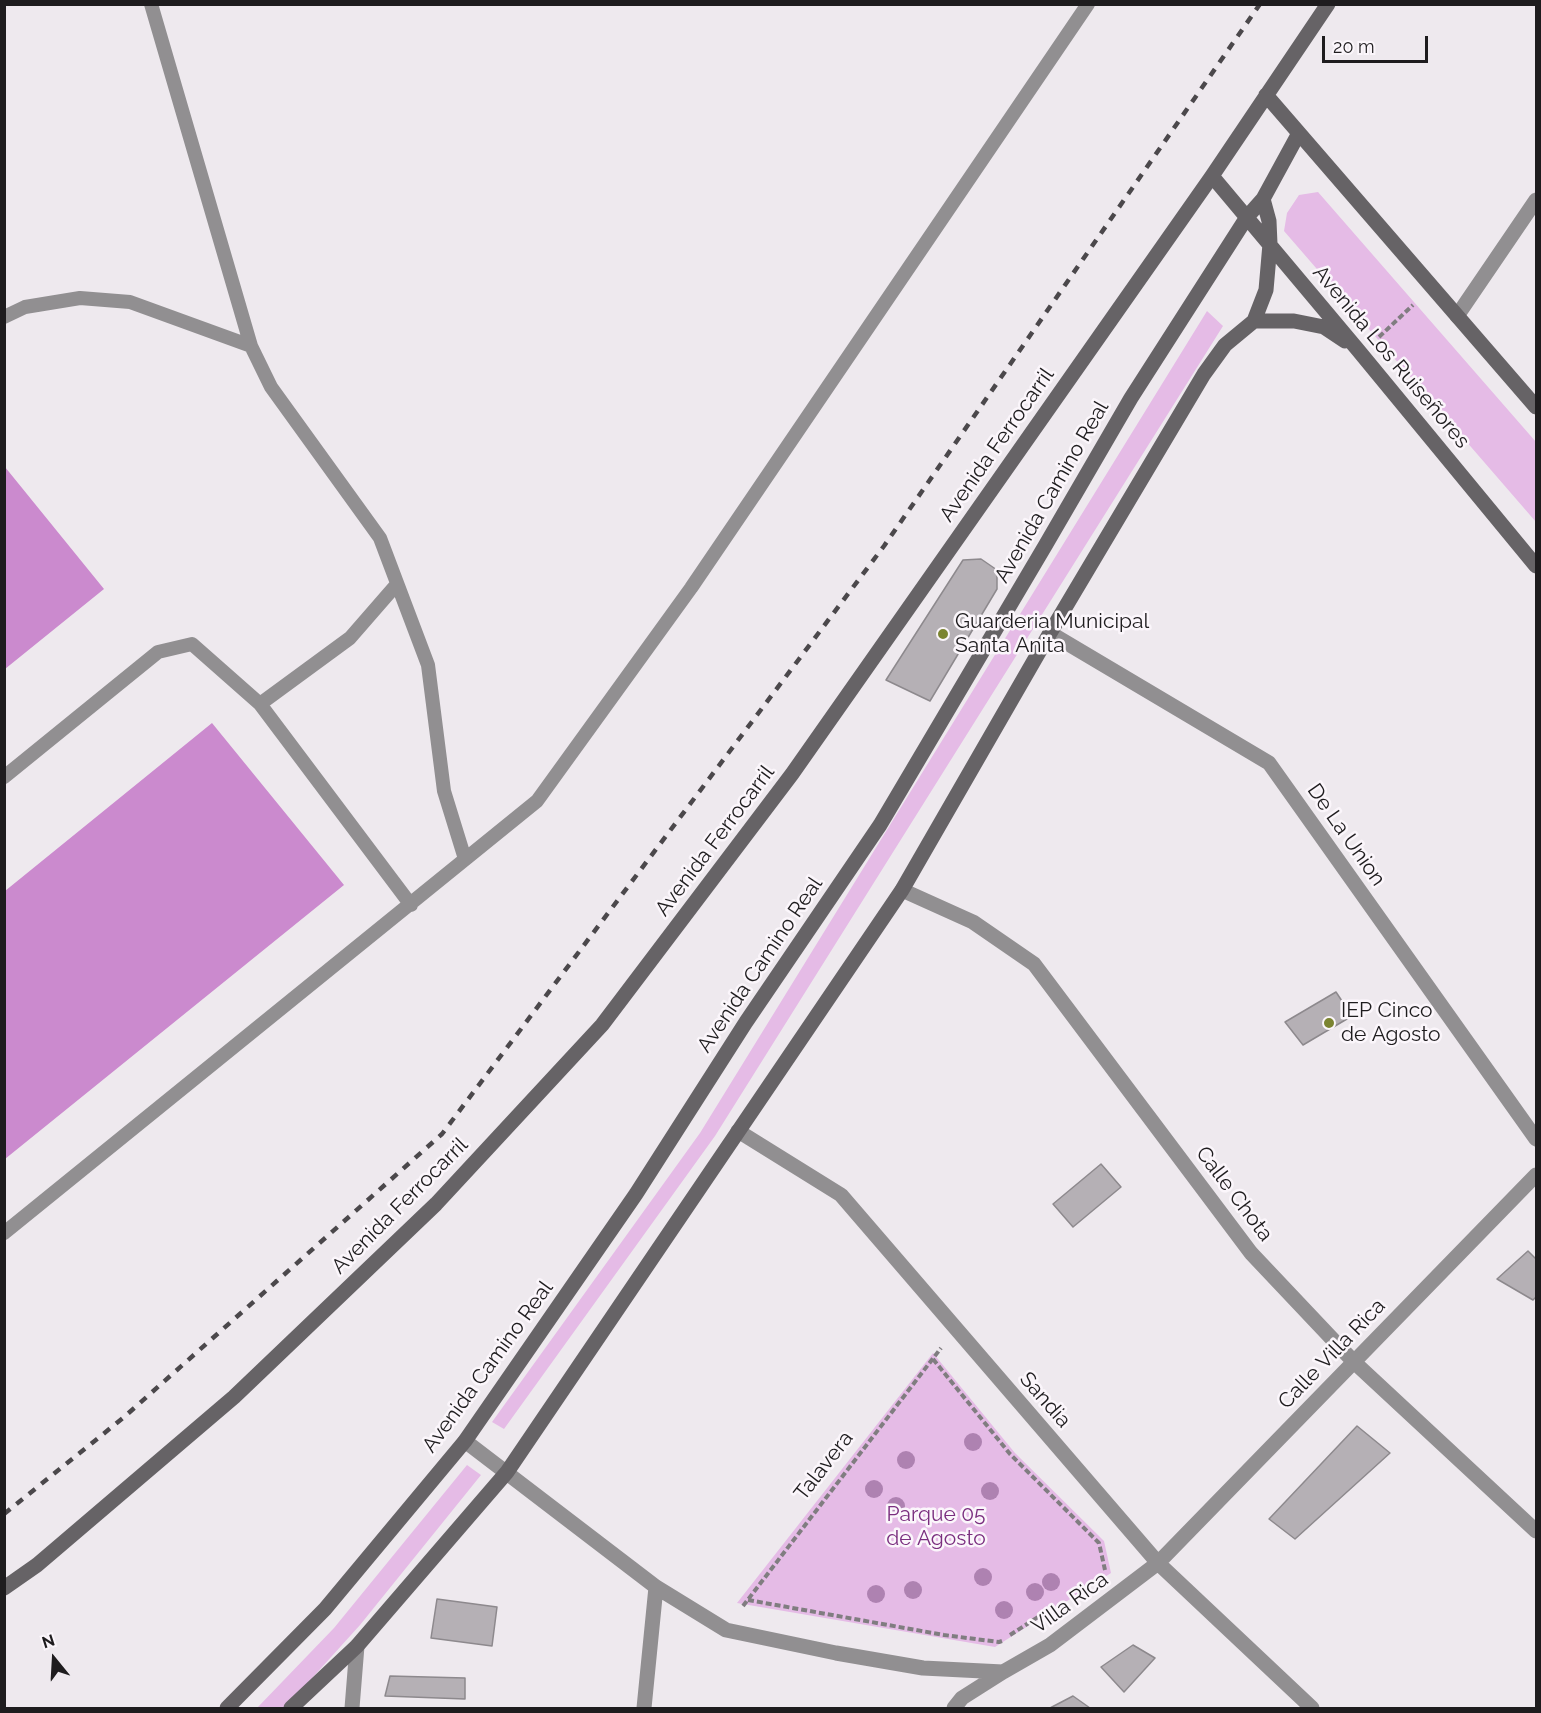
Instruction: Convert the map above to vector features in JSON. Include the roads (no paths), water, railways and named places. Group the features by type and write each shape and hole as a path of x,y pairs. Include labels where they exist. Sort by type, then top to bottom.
{"main road":[{"name":"Avenida Ferrocarril","path":"4,1587 37,1565 234,1397 436,1204 602,1025 792,774 1212,176 1328,4"},
{"path":"1266,95 1536,407"},
{"name":"Avenida Camino Real","path":"227,1708 325,1609 465,1441 636,1194 746,1022 880,825 1131,398 1247,217 1263,199 1299,133"},
{"name":"Avenida Los Ruiseñores","path":"1212,176 1536,566"},
{"path":"291,1708 357,1646 507,1472 902,890 1050,633 1204,374 1225,345 1254,321 1266,290 1270,244 1269,221 1263,199"},
{"path":"1254,321 1294,321 1324,327 1360,352"}],"street":[{"path":"1457,316 1536,200"},
{"name":"De La Union","path":"1050,633 1269,763 1536,1139"},
{"name":"Calle Chota","path":"902,890 973,922 1034,964 1251,1253 1354,1362 1536,1531"},
{"name":"Sandia","path":"738,1131 841,1195 1158,1563 1311,1708"},
{"name":"Calle Villa Rica","path":"1158,1563 1536,1175"},
{"path":"465,1441 656,1587 726,1630 923,1668 1003,1672"},
{"name":"Villa Rica","path":"954,1708 962,1698 1050,1645 1158,1563"},
{"path":"644,1708 656,1587"},
{"path":"352,1708 357,1646"}],"lane":[{"path":"151,4 251,346 271,387 380,538 428,665 444,791 465,859"},
{"path":"4,1233 537,801 698,578 1088,4"},
{"path":"4,317 25,307 80,298 130,302 251,346"},
{"path":"260,704 350,638 397,584"},
{"path":"4,777 158,652 192,644 260,704 411,905"}],"railway":[{"path":"4,1514 123,1418 442,1134 884,546 1260,4"}],"place":[{"name":"Guarderia Municipal Santa Anita","path":"943,634"},
{"name":"IEP Cinco de Agosto","path":"1329,1023"}],"park label":[{"name":"Parque 05 de Agosto","path":"936,1527"}]}
